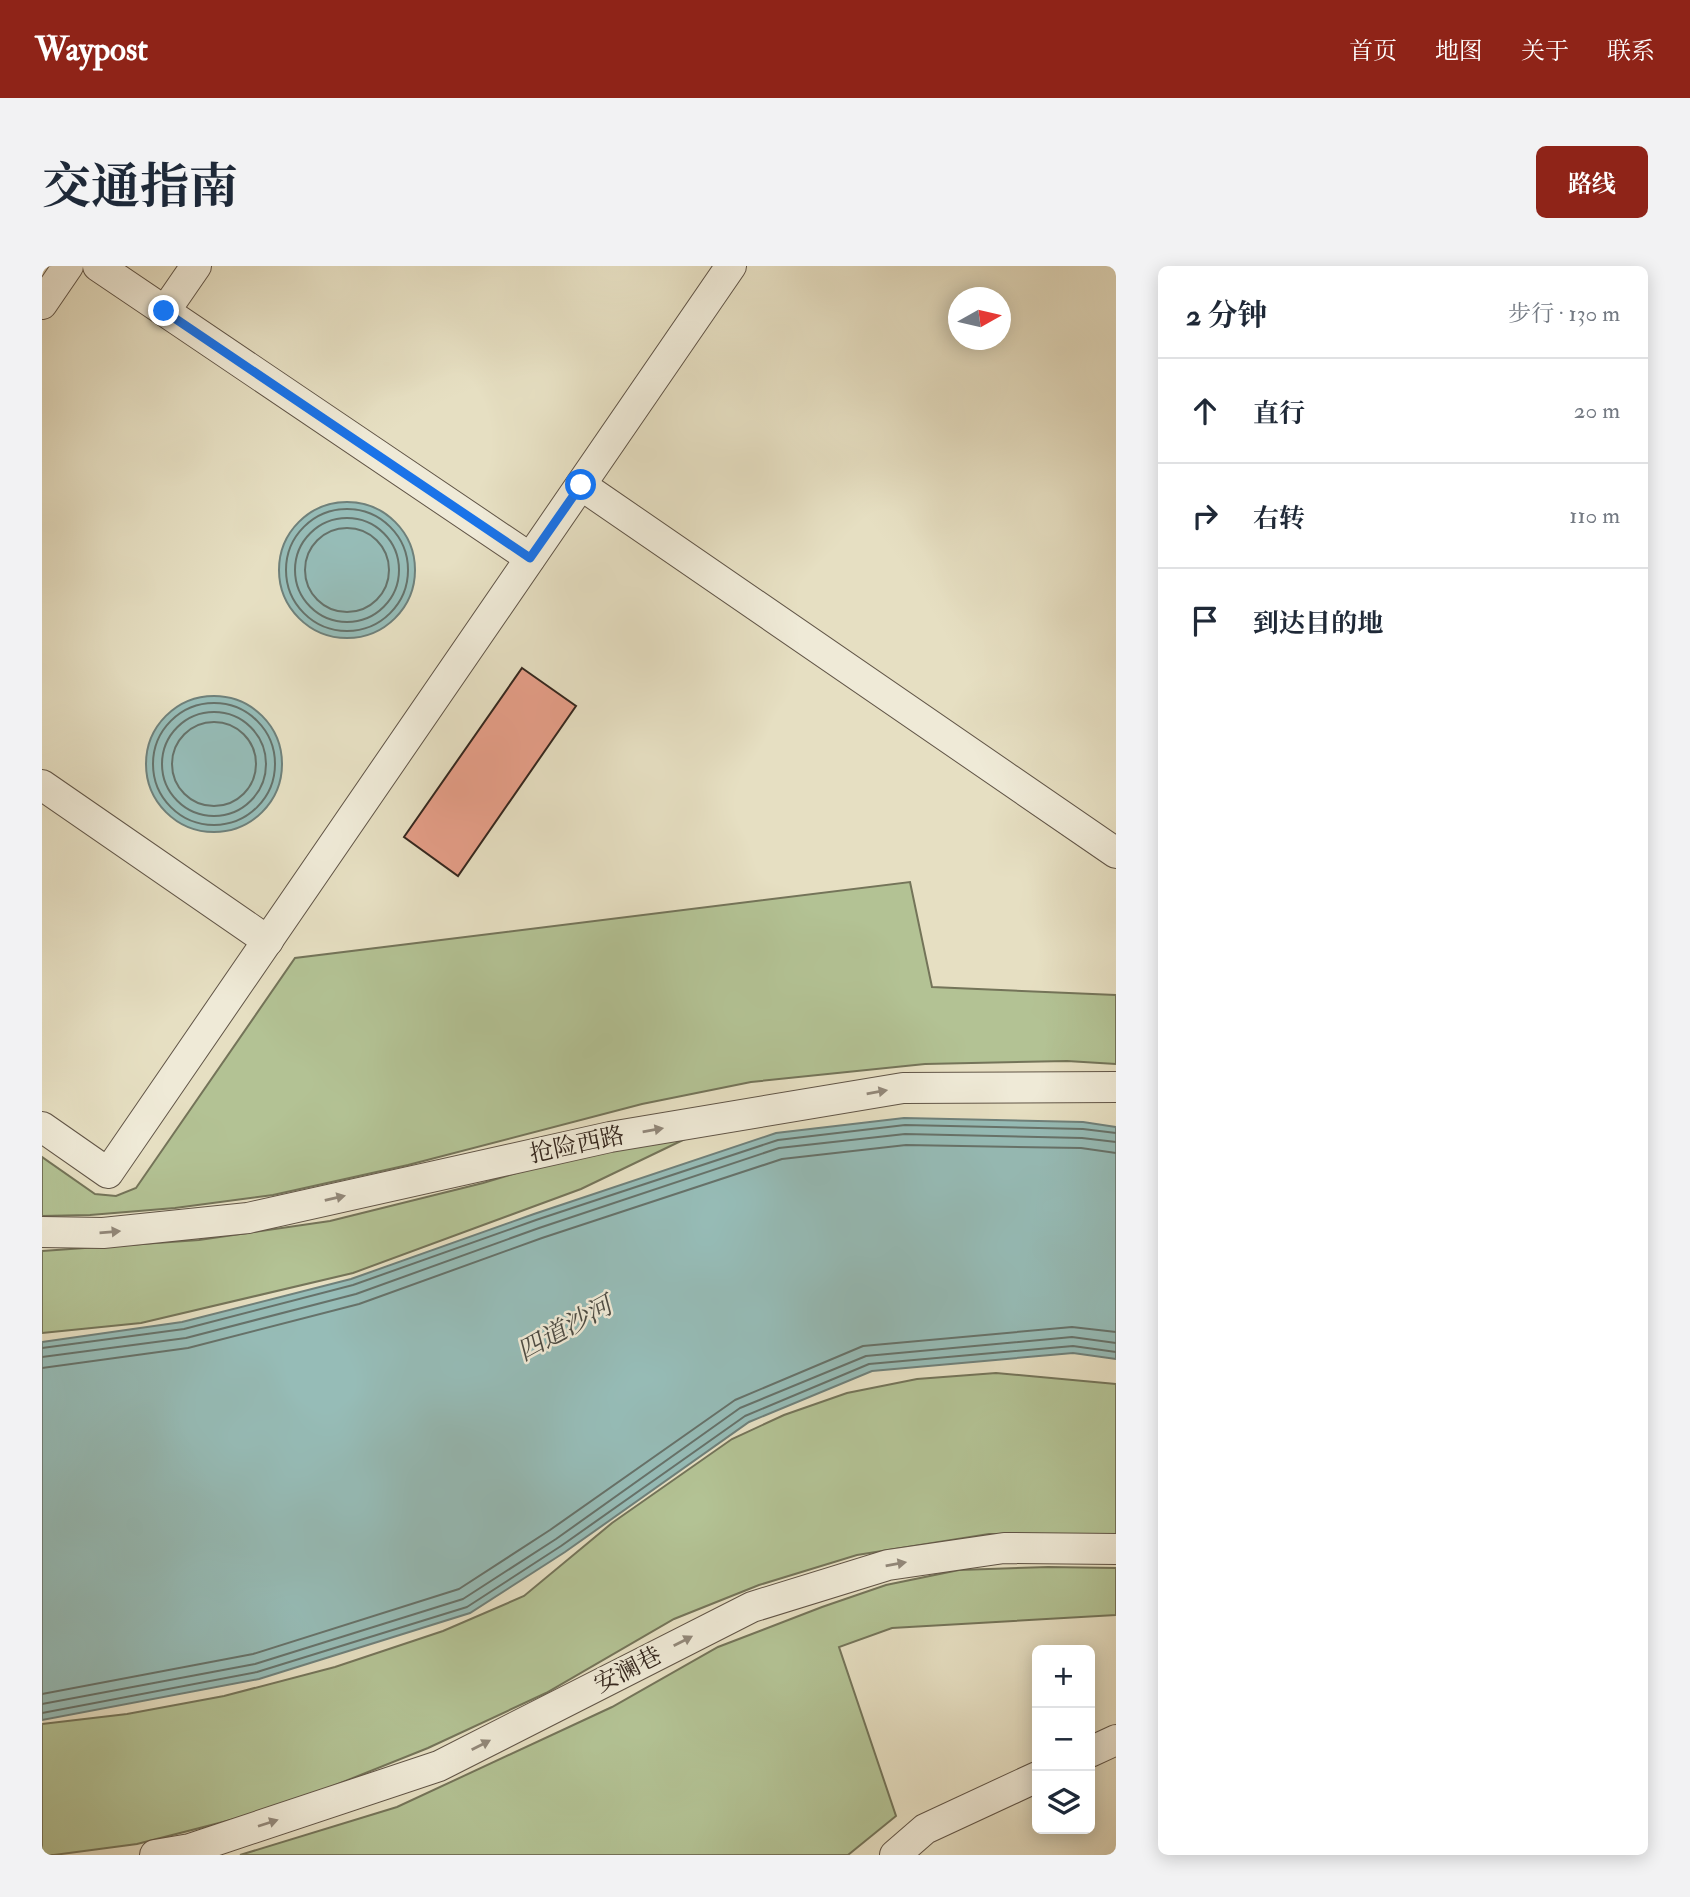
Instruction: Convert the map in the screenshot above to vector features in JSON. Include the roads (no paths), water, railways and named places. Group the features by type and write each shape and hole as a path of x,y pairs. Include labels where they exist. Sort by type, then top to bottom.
{"street":[{"path":"42,304 68,266"},
{"path":"98,266 530,558"},
{"path":"164,311 196,266"},
{"path":"42,1127 108,1173 732,266"},
{"path":"581,485 1116,853"},
{"path":"42,785 268,941"},
{"name":"抢险西路","path":"42,1232 103,1233 248,1218 610,1137 903,1087 1116,1087"},
{"name":"安澜巷","path":"155,1855 190,1849 439,1766 752,1606 888,1565 1004,1548 1116,1549"},
{"path":"1095,1750 1116,1740"},
{"path":"895,1855 925,1829 1032,1779"}],"water":[{"path":"347,502 373,507 395,522 410,544 415,570 410,596 395,618 373,633 347,638 321,633 299,618 284,596 279,570 284,544 299,522 321,507"},
{"path":"214,696 240,701 262,716 277,738 282,764 277,790 262,812 240,827 214,832 188,827 166,812 151,790 146,764 151,738 166,716 188,701"},
{"name":"四道沙河","path":"904,1118 1083,1122 1116,1127 1116,1359 1073,1353 872,1371 749,1422 565,1552 470,1613 259,1679 42,1720 42,1342 182,1322 351,1279 776,1133"}]}
